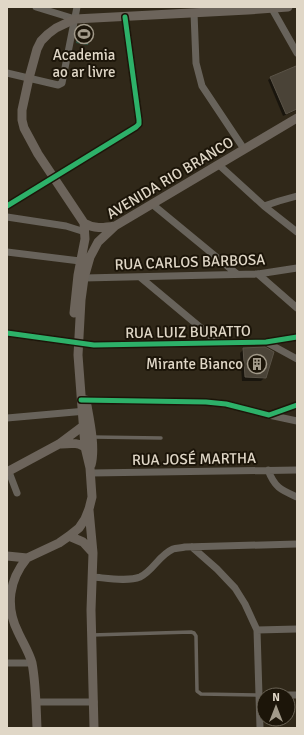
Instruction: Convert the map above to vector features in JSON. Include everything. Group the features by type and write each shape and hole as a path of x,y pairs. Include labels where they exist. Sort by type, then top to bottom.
{"main road":[{"path":"115,226 99,228 83,224 54,176 38,154 24,128 22,110 35,55 41,41 56,28 75,18 124,17 179,10 194,13 288,7"},
{"name":"AVENIDA RIO BRANCO","path":"76,343 86,266 94,248 103,237 115,226 297,118"},
{"name":"AVENIDA RIO BRANCO","path":"83,224 83,249 75,300 76,343 84,411 83,426 85,447 91,468"},
{"name":"AVENIDA RIO BRANCO","path":"27,558 70,536 79,528 89,509 92,497 91,437 84,411"},
{"path":"8,472 59,444 83,426"},
{"path":"59,444 72,443 85,447"},
{"path":"89,509 94,553 91,610 94,728"},
{"path":"70,536 83,542 94,553"},
{"path":"7,556 27,558"},
{"path":"27,558 20,566 12,583 8,604 13,622 25,644 32,663 37,728"}],"street":[{"path":"36,7 75,18"},
{"path":"7,73 58,85 62,83 76,7"},
{"path":"271,8 297,53"},
{"path":"194,13 196,63 202,86 244,149"},
{"path":"7,206 139,124 140,120 124,17"},
{"path":"219,165 264,206 297,232"},
{"path":"264,206 297,196"},
{"path":"152,204 237,274"},
{"path":"7,217 66,226 83,224"},
{"path":"66,226 76,223 83,224"},
{"path":"7,252 80,261"},
{"name":"RUA CARLOS BARBOSA","path":"84,278 258,274 297,268"},
{"path":"258,274 297,308"},
{"path":"140,277 219,343"},
{"name":"RUA LUIZ BURATTO","path":"7,333 94,345 266,342 297,337"},
{"path":"266,342 297,359"},
{"path":"83,400 226,404 297,421"},
{"path":"269,415 297,405"},
{"path":"7,418 84,411"},
{"name":"RUA JOSÉ MARTHA","path":"91,468 297,470"},
{"path":"268,470 272,481 280,490 297,497"},
{"path":"8,472 17,493"},
{"path":"93,577 123,579 139,578 149,571 164,555 173,549 192,547 297,544"},
{"path":"192,547 217,569 235,588 245,604 257,630 261,687"},
{"path":"257,630 297,629"},
{"path":"7,663 32,663"},
{"path":"36,702 94,702"}],"lane":[{"path":"91,437 161,438"},
{"path":"92,635 194,633 196,636 197,691 201,694 256,695"}],"green space":[{"path":"80,25 91,26 88,45 76,43"}],"building":[{"path":"296,66 297,109 286,114 270,77"},
{"name":"Mirante Bianco","path":"265,347 274,352 266,378 245,377 243,348"}],"cycle path":[{"path":"7,206 139,124 125,17"},
{"path":"7,333 94,345 266,342 297,337"},
{"path":"81,400 206,402 226,404 269,415 297,405"}],"place":[{"name":"Academia ao ar livre","path":"84,34"},
{"name":"Mirante Bianco","path":"257,364"}]}
